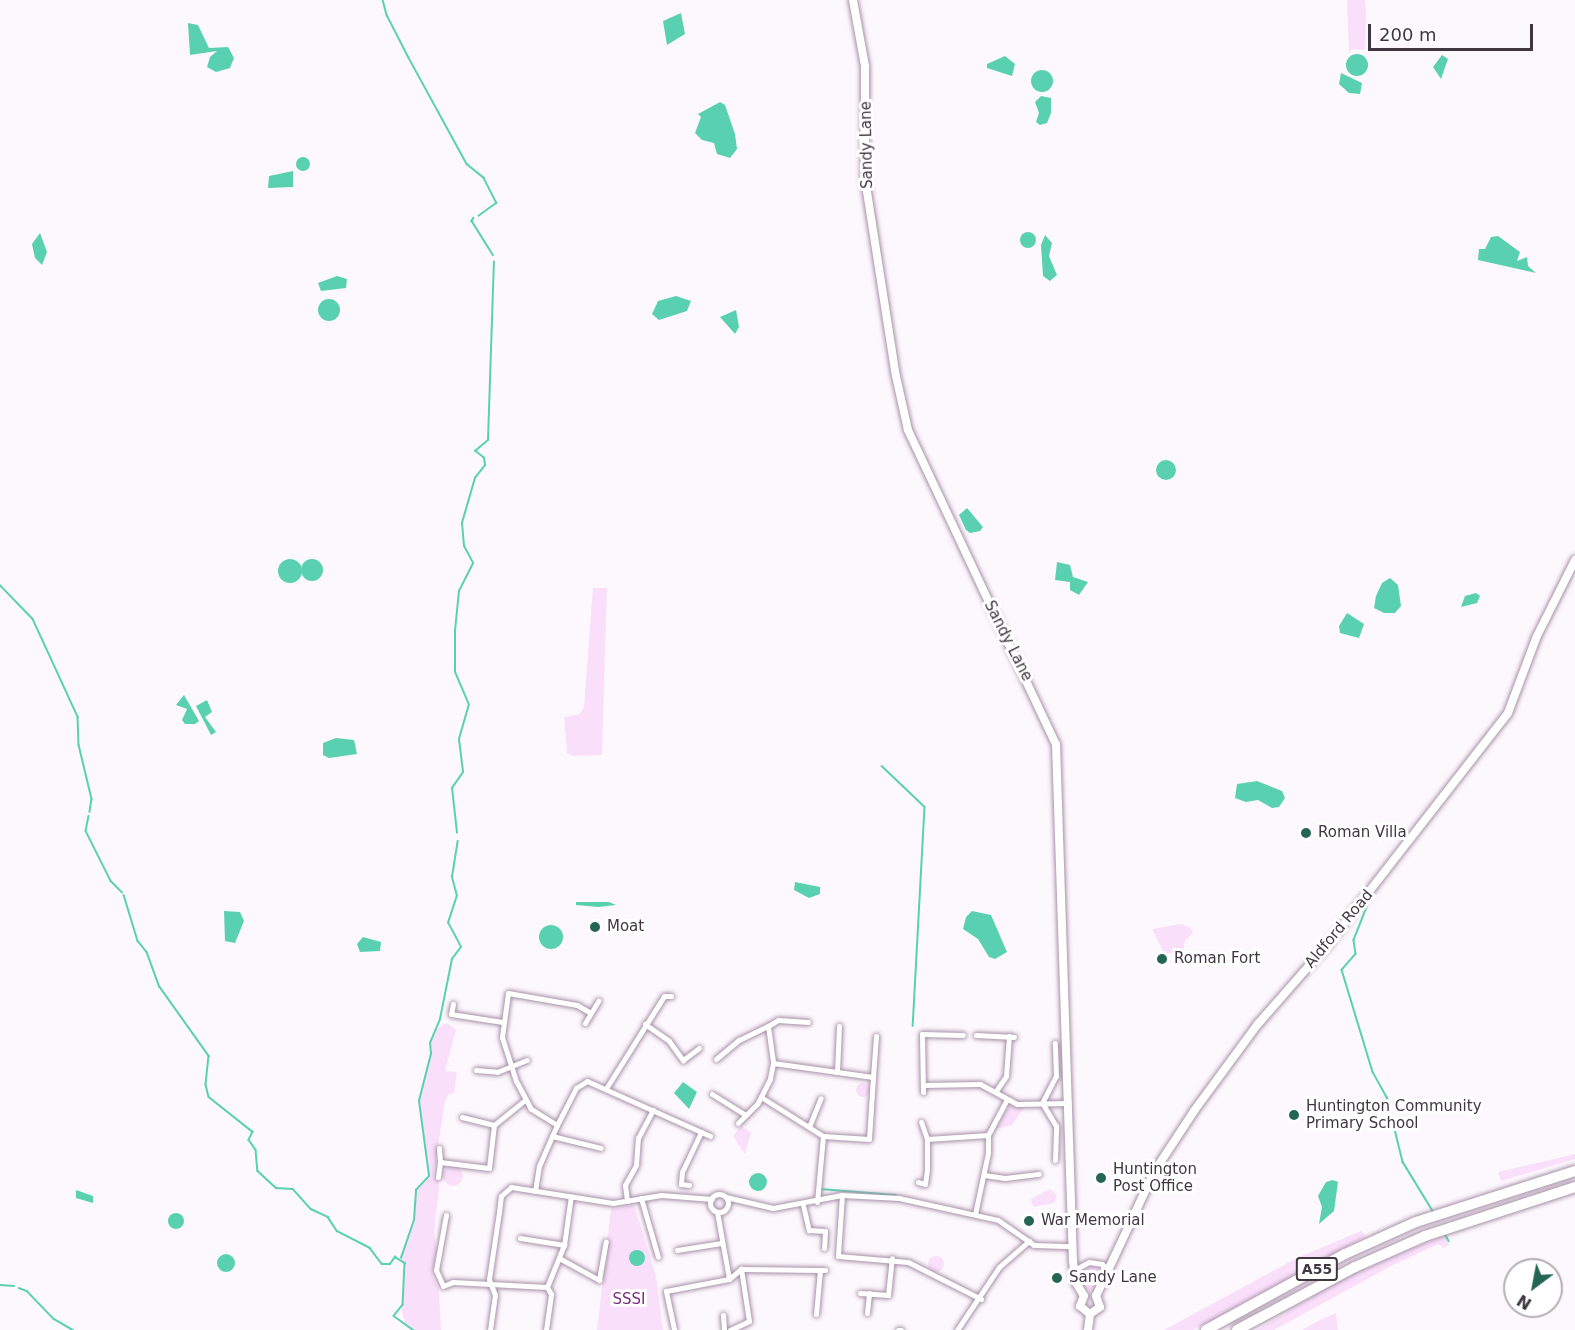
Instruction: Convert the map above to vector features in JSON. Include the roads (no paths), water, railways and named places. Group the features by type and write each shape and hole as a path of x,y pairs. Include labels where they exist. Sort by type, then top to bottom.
{"highway":[{"name":"A55","path":"1206,1330 1345,1254 1431,1216 1575,1171"},
{"name":"A55","path":"1237,1330 1355,1267 1441,1230 1575,1187"}],"street":[{"name":"Sandy Lane","path":"853,0 865,66 865,179 896,376 908,430 1056,744 1072,1246 1074,1270 1084,1296"},
{"name":"Aldford Road","path":"1096,1296 1154,1173 1217,1079 1329,943 1508,713 1537,636 1575,560"},
{"path":"508,986 502,1037 511,1066 524,1101 537,1114 558,1125"},
{"path":"508,993 578,1005 591,1013"},
{"path":"606,1087 664,995"},
{"path":"585,1023 598,1001"},
{"path":"451,1021 453,1004"},
{"path":"452,1014 502,1022"},
{"path":"716,1059 739,1040 778,1020 808,1022"},
{"path":"645,1024 669,1041 681,1062 699,1048"},
{"path":"738,1123 761,1097 773,1063 768,1026"},
{"path":"837,1072 840,1026"},
{"path":"923,1092 919,1033 963,1035"},
{"path":"976,1035 1011,1036 1006,1076 996,1091"},
{"path":"868,1041 876,1039 869,1139"},
{"path":"1042,1103 1056,1076 1055,1043"},
{"path":"476,1070 511,1066 527,1060"},
{"path":"773,1063 873,1077"},
{"path":"535,1191 539,1166 580,1084 596,1082 710,1136"},
{"path":"924,1085 980,1084 996,1091 1007,1100 1042,1103 1069,1102"},
{"path":"712,1094 716,1101 744,1114"},
{"path":"761,1097 823,1136 877,1140"},
{"path":"975,1214 984,1174 988,1135 1007,1100"},
{"path":"489,1168 494,1125 524,1101"},
{"path":"809,1127 819,1101"},
{"path":"1042,1103 1056,1126 1055,1160"},
{"path":"627,1201 625,1185 636,1165 638,1138 653,1110"},
{"path":"466,1116 494,1125"},
{"path":"918,1182 927,1185 927,1139 921,1122"},
{"path":"681,1184 684,1166 701,1132"},
{"path":"927,1139 988,1135"},
{"path":"552,1136 601,1148"},
{"path":"817,1202 823,1136"},
{"path":"592,1145 594,1138"},
{"path":"438,1177 439,1148"},
{"path":"440,1162 476,1170 489,1168 497,1170"},
{"path":"984,1174 1005,1178 1039,1174"},
{"path":"674,1183 689,1185"},
{"path":"490,1330 493,1286 489,1279 501,1196 511,1187 613,1203 661,1195 704,1199 711,1202 719,1213 723,1229 721,1243 729,1279"},
{"path":"711,1202 718,1194 727,1200 773,1208 803,1205 842,1195 899,1198 998,1220 1034,1245 1072,1246"},
{"path":"838,1264 842,1195"},
{"path":"547,1287 564,1245 571,1196"},
{"path":"641,1198 658,1257"},
{"path":"719,1213 727,1200"},
{"path":"803,1205 809,1230 825,1231 824,1248"},
{"path":"446,1215 436,1270 443,1286 453,1282 493,1286 547,1287"},
{"path":"437,1230 444,1231"},
{"path":"520,1238 564,1245"},
{"path":"957,1330 981,1299 999,1268 1029,1241"},
{"path":"599,1280 606,1242"},
{"path":"677,1250 721,1243"},
{"path":"838,1256 892,1258 936,1274 981,1299"},
{"path":"560,1258 606,1284"},
{"path":"888,1295 892,1258"},
{"path":"1074,1270 1089,1262 1102,1264 1109,1271"},
{"path":"730,1330 749,1321 741,1269"},
{"path":"674,1329 666,1291 675,1287 729,1279 741,1269 822,1270 816,1311 808,1308"},
{"path":"546,1330 551,1294 547,1287"},
{"path":"860,1293 896,1296"},
{"path":"867,1313 868,1293"},
{"path":"1088,1330 1090,1314 1100,1307 1096,1296 1084,1296 1081,1308 1090,1314"},
{"path":"748,1313 757,1312"},
{"path":"723,1315 724,1330"}],"waterway":[{"path":"383,0 387,15 409,58 467,164 484,178 497,203 479,216"},
{"path":"474,218 472,221 493,255"},
{"path":"457,833 452,788 463,772 459,739 469,705 455,672 455,631 459,591 473,563 464,546 462,523 475,478 485,465 484,458 475,451 488,440 494,262"},
{"path":"0,585 33,619 78,717 79,745 92,799 90,812"},
{"path":"882,766 925,807 913,1026"},
{"path":"89,816 86,831 111,881 122,892"},
{"path":"401,1258 414,1220 416,1190 429,1176 419,1101 431,1054 430,1043 440,1019 452,959 461,947 448,923 457,896 452,877 458,841"},
{"path":"124,895 138,941 147,952 160,987 209,1056 206,1085 209,1097 253,1132 249,1140 256,1150 258,1171 276,1188 293,1189 311,1209 328,1217 337,1231 370,1248 382,1264 390,1264 395,1257 405,1263 403,1305 394,1316 413,1330"},
{"path":"1370,900 1354,940 1356,954 1342,970 1373,1072 1387,1097 1403,1162 1433,1211"},
{"path":"820,1189 896,1195"},
{"path":"1445,1234 1449,1241"},
{"path":"0,1285 14,1286"},
{"path":"19,1288 27,1291 54,1319 73,1330"}],"place":[{"name":"Roman Villa","path":"1306,833"},
{"name":"Moat","path":"595,927"},
{"name":"Roman Fort","path":"1162,959"},
{"name":"Huntington Community Primary School","path":"1294,1115"},
{"name":"Huntington Post Office","path":"1101,1178"},
{"name":"War Memorial","path":"1029,1221"},
{"name":"Sandy Lane","path":"1057,1278"}],"park label":[{"name":"SSSI","path":"629,1300"}]}
